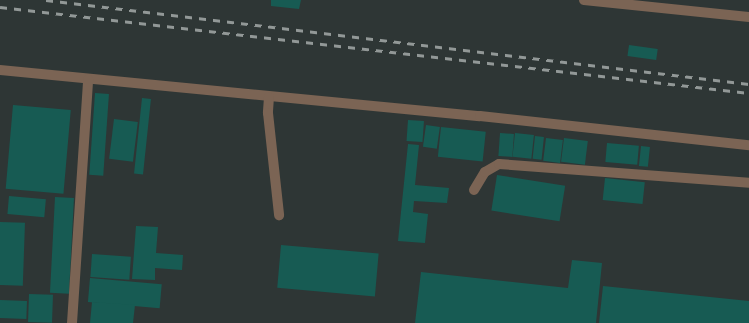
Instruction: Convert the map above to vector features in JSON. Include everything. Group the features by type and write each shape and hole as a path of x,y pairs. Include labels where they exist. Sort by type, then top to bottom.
{"street":[{"path":"584,0 749,17"},
{"path":"0,70 88,80 480,116 749,145"},
{"path":"72,323 88,80"},
{"path":"269,97 268,114 279,215"},
{"path":"474,190 485,172 499,164 749,183"}],"building":[{"path":"271,0 301,0 299,9 271,6"},
{"path":"629,45 658,49 656,60 627,56"},
{"path":"95,93 109,94 103,176 89,175"},
{"path":"142,98 151,99 143,175 134,174"},
{"path":"13,105 71,110 63,194 6,189"},
{"path":"114,119 138,122 133,162 109,159"},
{"path":"408,120 424,121 422,142 407,141"},
{"path":"426,125 440,127 437,149 423,147"},
{"path":"441,127 486,132 483,162 438,157"},
{"path":"500,133 514,134 512,157 498,156"},
{"path":"515,133 534,135 531,159 512,157"},
{"path":"535,136 544,137 542,160 533,159"},
{"path":"546,138 563,140 560,163 543,161"},
{"path":"564,138 588,141 585,165 561,162"},
{"path":"607,143 639,146 637,165 605,162"},
{"path":"408,144 419,145 415,185 449,188 447,203 414,201 413,212 428,214 425,243 398,241"},
{"path":"641,146 650,147 648,167 639,166"},
{"path":"497,175 565,186 560,221 491,211"},
{"path":"605,178 645,182 642,204 603,200"},
{"path":"9,196 46,199 44,217 7,214"},
{"path":"55,197 74,198 69,294 50,293"},
{"path":"0,222 25,223 23,286 0,285"},
{"path":"136,226 158,227 156,253 183,255 182,270 155,268 155,280 132,279"},
{"path":"281,245 379,254 375,296 277,288"},
{"path":"92,254 131,257 129,280 90,277"},
{"path":"572,260 602,263 596,323 415,323 421,272 568,288"},
{"path":"90,278 162,284 160,308 88,302"},
{"path":"603,286 749,301 749,323 599,323"},
{"path":"29,294 53,295 52,323 28,322"},
{"path":"0,300 27,301 26,319 0,318"},
{"path":"92,302 135,305 133,323 90,323"}],"railway":[{"path":"46,0 749,84"},
{"path":"0,7 749,93"}]}
